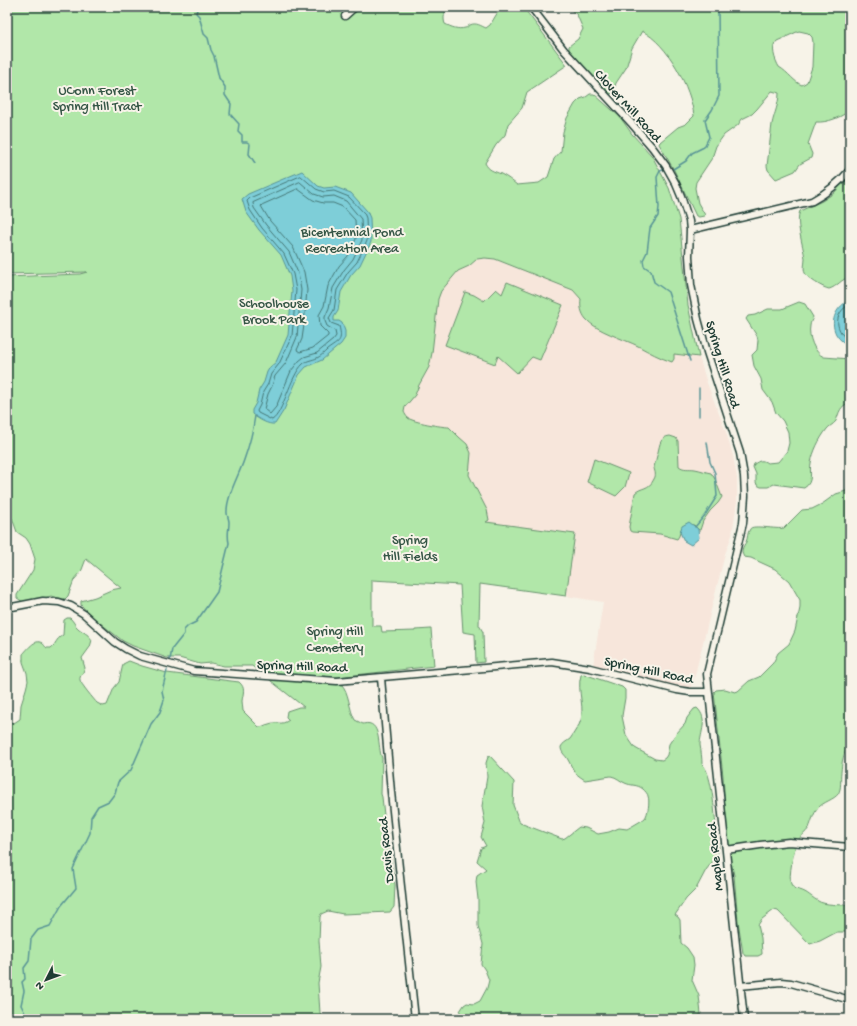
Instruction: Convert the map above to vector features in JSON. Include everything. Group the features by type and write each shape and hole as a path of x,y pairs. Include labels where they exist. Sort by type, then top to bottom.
{"street":[{"path":"345,16 355,7"},
{"name":"Clover Mill Road","path":"531,7 564,50 632,124 666,166 681,196 689,221 690,230"},
{"path":"690,230 812,201 824,195 850,170"},
{"name":"Spring Hill Road","path":"7,608 43,601 59,602 71,606 84,614 115,642 126,649 140,656 194,671 337,681 552,662 590,668 678,690 708,692 707,674 743,523 745,496 744,476 740,453 706,352 698,319 691,285 689,256 690,230"},
{"name":"Davis Road","path":"381,678 415,1019"},
{"name":"Maple Road","path":"708,692 714,735 744,1019"},
{"path":"726,850 789,842 850,847"},
{"path":"740,986 781,982 791,983 850,1000"}],"shaded area":[{"path":"476,259 495,259 569,288 576,292 583,302 673,354 699,357 733,456 737,478 737,501 732,535 725,554 693,683 690,688 684,688 593,666 603,602 566,596 574,534 463,519 404,426 404,410 439,294 457,270"}],"green space":[{"path":"7,7 448,7 444,16 445,24 460,29 466,28 472,24 486,28 490,25 501,7 523,7 567,65 527,92 522,108 508,124 505,135 496,145 485,163 487,166 517,185 539,183 548,177 554,159 561,151 563,132 567,118 575,104 580,99 590,94 594,94 620,117 632,134 652,156 669,188 679,219 688,305 699,357 674,354 674,359 672,362 603,331 584,317 581,309 581,299 573,290 495,259 477,259 469,266 458,271 441,291 438,299 429,367 415,395 405,407 404,412 411,420 449,427 467,444 471,453 469,475 487,510 489,520 486,522 575,534 566,596 480,584 479,625 483,632 484,662 476,663 475,634 463,632 460,585 372,580 372,626 381,626 382,632 431,629 434,666 329,678 338,682 344,687 355,720 363,724 373,726 378,735 382,758 381,794 395,885 394,907 390,912 343,914 328,911 321,914 319,941 321,967 318,983 320,1013 323,1019 7,1019 7,722 14,723 20,719 21,705 28,681 23,662 23,654 29,647 34,643 39,642 43,643 47,648 51,648 63,635 64,620 70,618 78,628 92,640 90,647 82,658 85,668 80,680 96,702 103,706 107,705 114,688 119,682 123,664 129,661 167,673 239,682 243,689 243,711 259,727 272,723 286,722 289,720 286,717 287,711 304,707 252,666 224,666 211,663 200,664 179,658 167,658 123,641 91,616 81,605 81,601 121,588 86,559 81,572 74,580 68,596 65,599 51,596 34,601 23,602 17,598 17,595 33,570 35,559 30,544 26,538 17,532 12,518 7,514 7,277 80,274 87,272 7,274"},
{"path":"568,7 850,7 850,110 834,119 825,122 816,122 808,144 812,154 811,158 800,164 795,171 776,179 768,170 767,166 772,124 779,97 779,93 772,91 752,114 742,119 738,125 724,135 716,146 712,158 696,182 695,188 698,203 705,215 699,217 696,216 674,170 659,144 678,127 686,124 694,116 688,93 677,68 661,46 652,37 642,31 632,48 626,68 616,83 613,93 610,94 569,50 569,46 578,39 583,29 577,15","holes":["799,31 808,33 812,37 813,42 812,67 807,82 802,85 779,67 775,57 774,47 777,41"]},
{"path":"850,174 850,277 844,279 829,289 823,287 809,277 804,271 805,258 798,221 799,215 800,211 822,201 834,193"},
{"path":"507,282 563,305 540,360 532,357 517,373 498,356 495,364 445,345 465,292 484,301 496,289 502,294"},
{"path":"799,302 805,304 813,317 810,325 810,334 812,344 817,352 824,357 850,359 850,403 842,407 834,424 828,428 819,441 812,459 810,480 807,486 804,488 774,484 768,487 761,487 757,485 756,482 756,474 753,467 754,464 760,461 767,463 778,462 787,451 789,443 788,432 783,421 776,413 772,402 763,390 761,379 754,366 752,355 757,350 758,340 746,319 748,316 755,315 768,309 782,309"},
{"path":"670,436 676,438 678,441 679,466 711,473 722,497 703,521 700,530 694,525 688,525 681,529 677,539 660,534 632,532 630,531 629,527 635,493 652,483 655,477 654,467 660,444 662,439"},
{"path":"594,459 629,473 625,487 616,496 587,482"},
{"path":"850,486 850,744 842,761 839,792 836,796 818,808 809,828 797,842 793,857 790,880 795,889 805,892 821,902 850,905 850,932 837,932 820,941 810,944 778,911 774,910 762,919 758,925 762,954 758,956 745,956 743,953 738,921 734,875 728,850 723,776 714,692 716,690 725,689 735,692 738,691 749,681 759,677 773,663 778,653 789,644 795,631 800,608 800,600 789,581 775,569 751,558 744,557 742,549 747,540 750,529 755,527 784,528 802,510 812,509 822,504 836,494 846,491"},
{"path":"584,674 622,687 625,690 622,716 626,735 635,748 655,759 662,760 665,758 669,744 685,724 687,718 694,709 697,708 703,717 700,740 702,764 706,769 711,787 719,849 716,857 706,870 696,889 686,899 675,915 680,920 681,943 687,948 693,957 694,965 692,980 699,996 701,1014 698,1016 700,1019 461,1019 459,1018 460,1011 464,1005 467,1003 474,1004 480,1001 487,988 489,980 481,964 483,944 478,926 478,899 476,882 477,875 486,869 477,861 481,848 486,846 481,837 485,823 482,806 487,777 486,763 488,757 490,756 514,782 513,805 520,823 562,839 579,827 586,828 598,834 619,828 627,829 644,819 647,814 649,798 648,794 643,789 638,786 625,783 611,776 585,780 575,773 562,752 561,747 570,739 581,719 582,707 580,681 581,675"}],"water":[{"path":"302,171 318,186 324,188 335,187 351,193 367,211 370,218 371,242 360,265 351,275 341,292 338,311 334,317 334,321 339,321 342,323 345,331 345,338 341,344 322,360 306,367 299,375 284,410 275,424 272,424 266,423 257,418 252,414 252,410 267,372 276,362 288,335 292,291 290,276 281,255 259,230 246,212 242,199 248,194"},
{"path":"850,300 850,347 837,336 833,324 838,310"},
{"path":"689,522 698,529 699,538 691,545 684,541 680,532 682,526"}],"waterway":[{"path":"198,7 196,13 199,16 204,34 208,38 219,78 225,87 225,95 231,104 230,114 239,124 238,131 242,135 242,142 247,142 250,144 249,154 255,163"},
{"path":"673,169 686,161 692,153 704,147 709,137 705,120 719,96 718,7"},
{"path":"663,170 660,171 657,177 659,207 658,216 650,228 647,252 643,260 644,266 651,271 654,282 668,292 690,361"},
{"path":"699,388 699,416"},
{"path":"170,660 172,649 184,634 184,630 196,622 217,592 229,543 227,507 233,486 248,449 255,416"},
{"path":"695,527 705,515 717,496 715,473 710,462 707,442"},
{"path":"26,1019 21,1005 24,991 22,982 25,979 24,968 29,961 31,939 38,930 50,926 61,906 76,888 73,869 90,833 91,817 98,806 109,801 115,793 118,782 131,770 151,724 160,712 164,700 162,691 167,670"}],"park label":[{"name":"UConn Forest Spring Hill Tract","path":"97,98"},
{"name":"Bicentennial Pond Recreation Area","path":"352,240"},
{"name":"Schoolhouse Brook Park","path":"274,310"},
{"name":"Spring Hill Fields","path":"410,548"},
{"name":"Spring Hill Cemetery","path":"335,638"}]}
